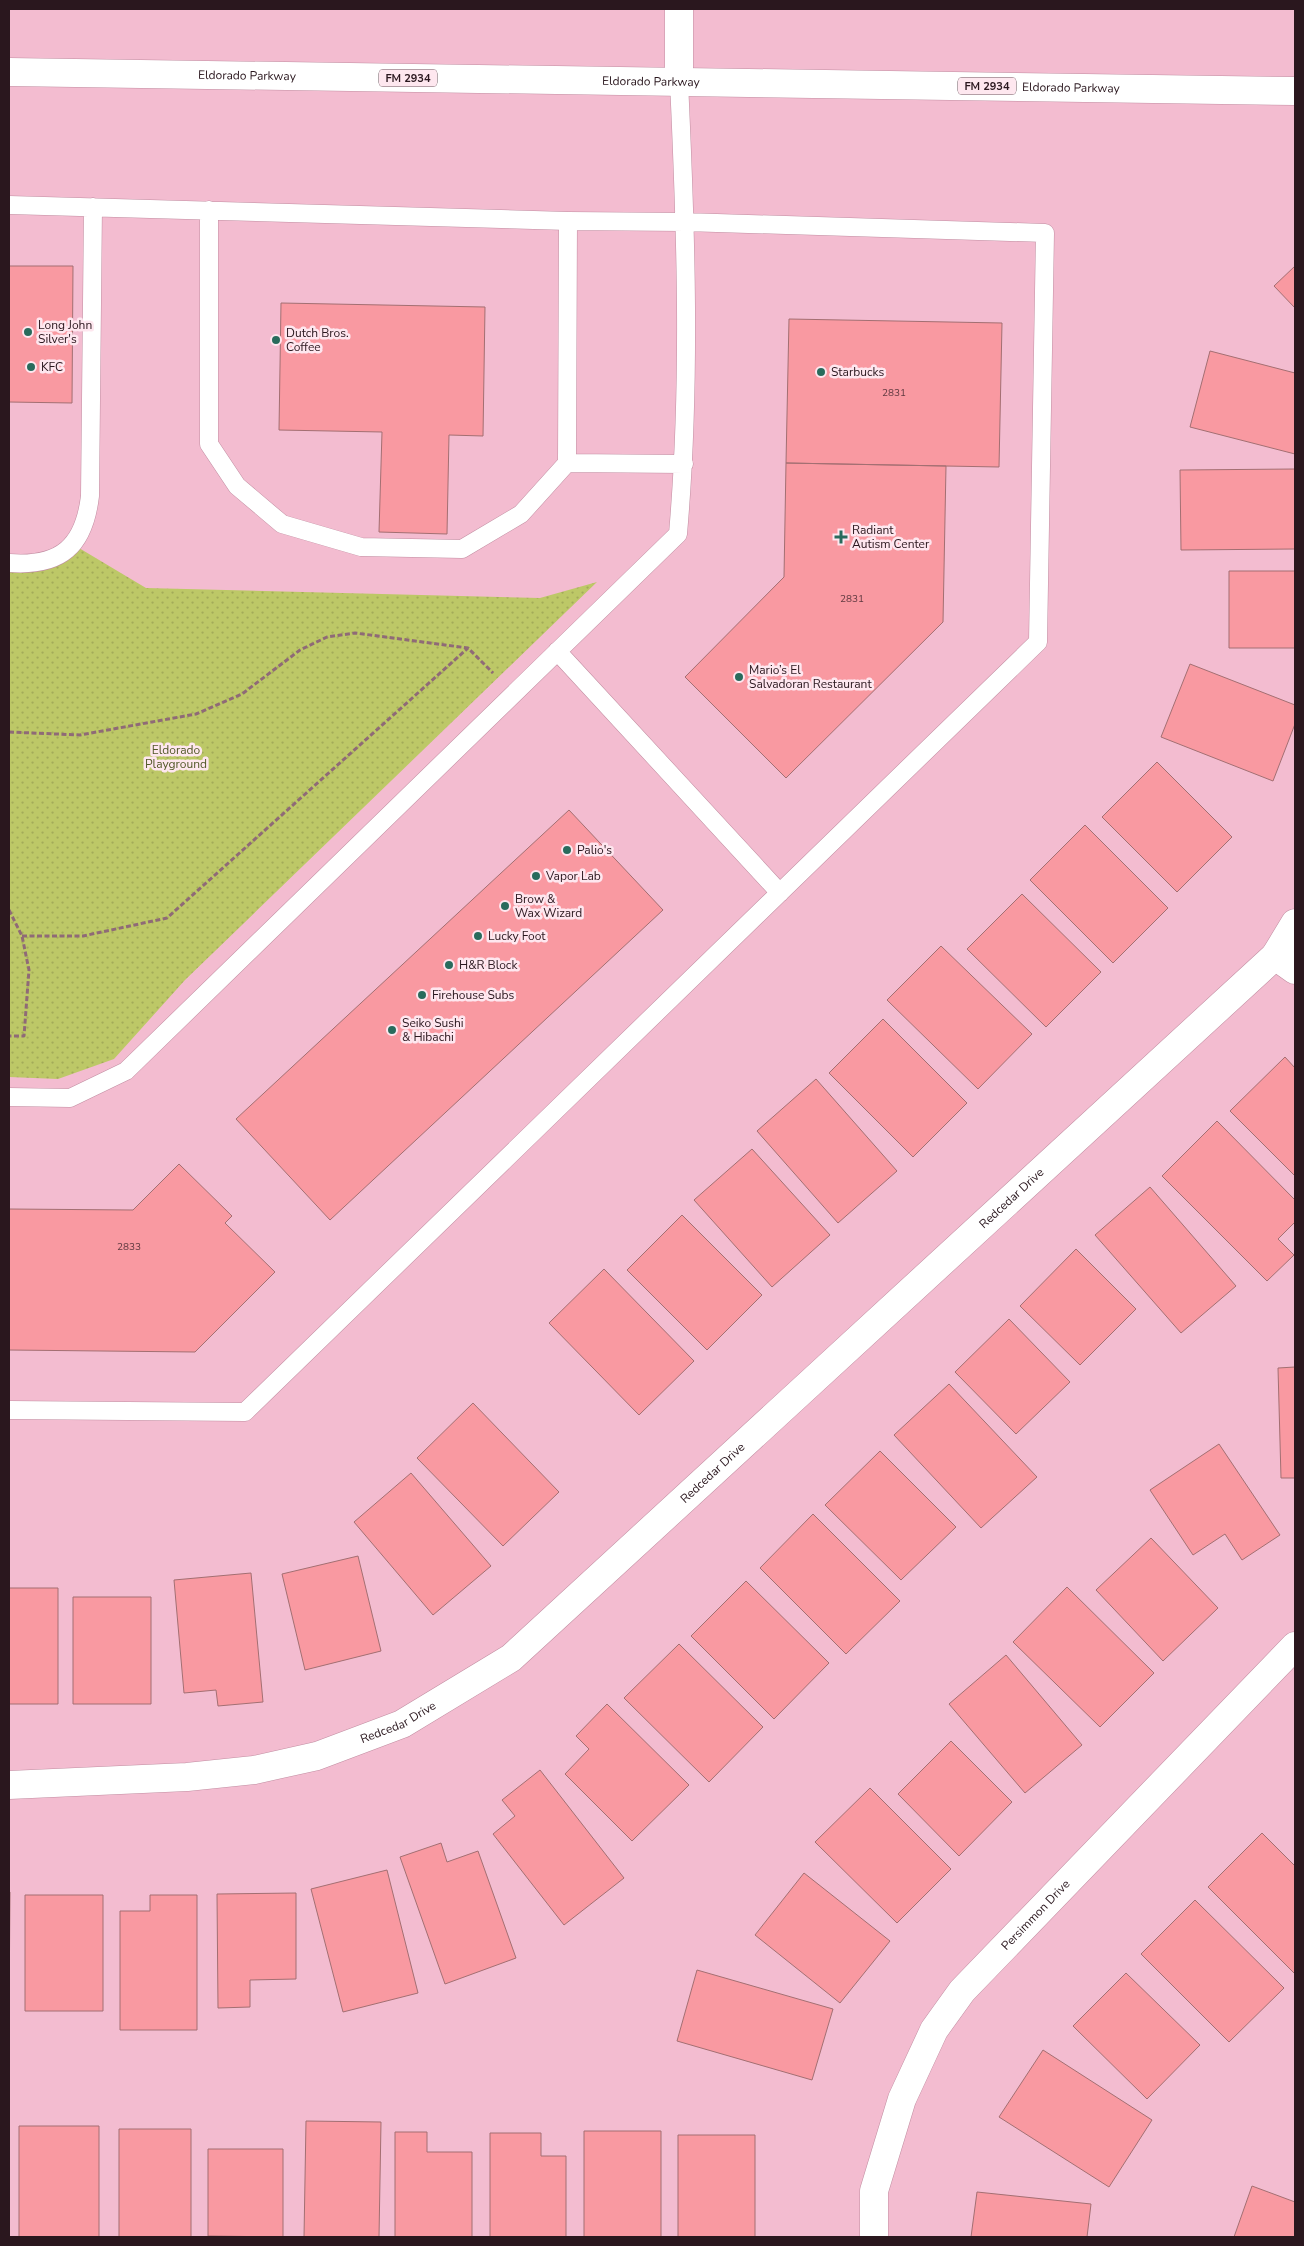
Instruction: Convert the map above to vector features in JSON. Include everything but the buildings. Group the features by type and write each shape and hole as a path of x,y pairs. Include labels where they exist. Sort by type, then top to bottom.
{"street":[{"path":"679,9 679,82"},
{"name":"Eldorado Parkway","path":"9,72 1295,91"},
{"name":"Redcedar Drive","path":"9,1785 187,1777 254,1770 318,1756 402,1724 511,1658 1285,963 1295,923"},
{"name":"Persimmon Drive","path":"874,2237 874,2190 902,2099 934,2030 962,1991 1295,1646"}],"lane":[{"path":"9,1097 70,1098 126,1071 678,534 684,464 685,222 679,82"},
{"path":"9,205 568,221 685,222 1045,234 1038,642 245,1412 9,1410"},
{"path":"9,564 33,563 63,554 74,543 84,527 88,513 90,496 93,207"},
{"path":"209,210 209,444 237,486 282,524 361,547 462,549 521,514 567,463 568,221"},
{"path":"567,463 684,464"},
{"path":"557,651 780,893"}],"path":[{"path":"9,732 80,735 196,714 242,694 300,650 327,637 355,633 468,648 513,694"},
{"path":"22,936 83,936 168,918 468,648"},
{"path":"9,910 22,936 29,970 24,1036 9,1036"}],"green space":[{"name":"Eldorado Playground","path":"79,548 146,588 540,598 597,582 185,980 114,1059 58,1079 9,1077 9,562"}],"place":[{"name":"Long John Silver's","path":"28,332"},
{"name":"Dutch Bros. Coffee","path":"276,340"},
{"name":"KFC","path":"31,367"},
{"name":"Starbucks","path":"821,372"},
{"name":"Radiant Autism Center","path":"841,537"},
{"name":"Mario’s El Salvadoran Restaurant","path":"739,677"},
{"name":"Palio's","path":"567,850"},
{"name":"Vapor Lab","path":"536,876"},
{"name":"Brow & Wax Wizard","path":"505,906"},
{"name":"Lucky Foot","path":"478,936"},
{"name":"H&R Block","path":"449,965"},
{"name":"Firehouse Subs","path":"422,995"},
{"name":"Seiko Sushi & Hibachi","path":"392,1030"}]}
